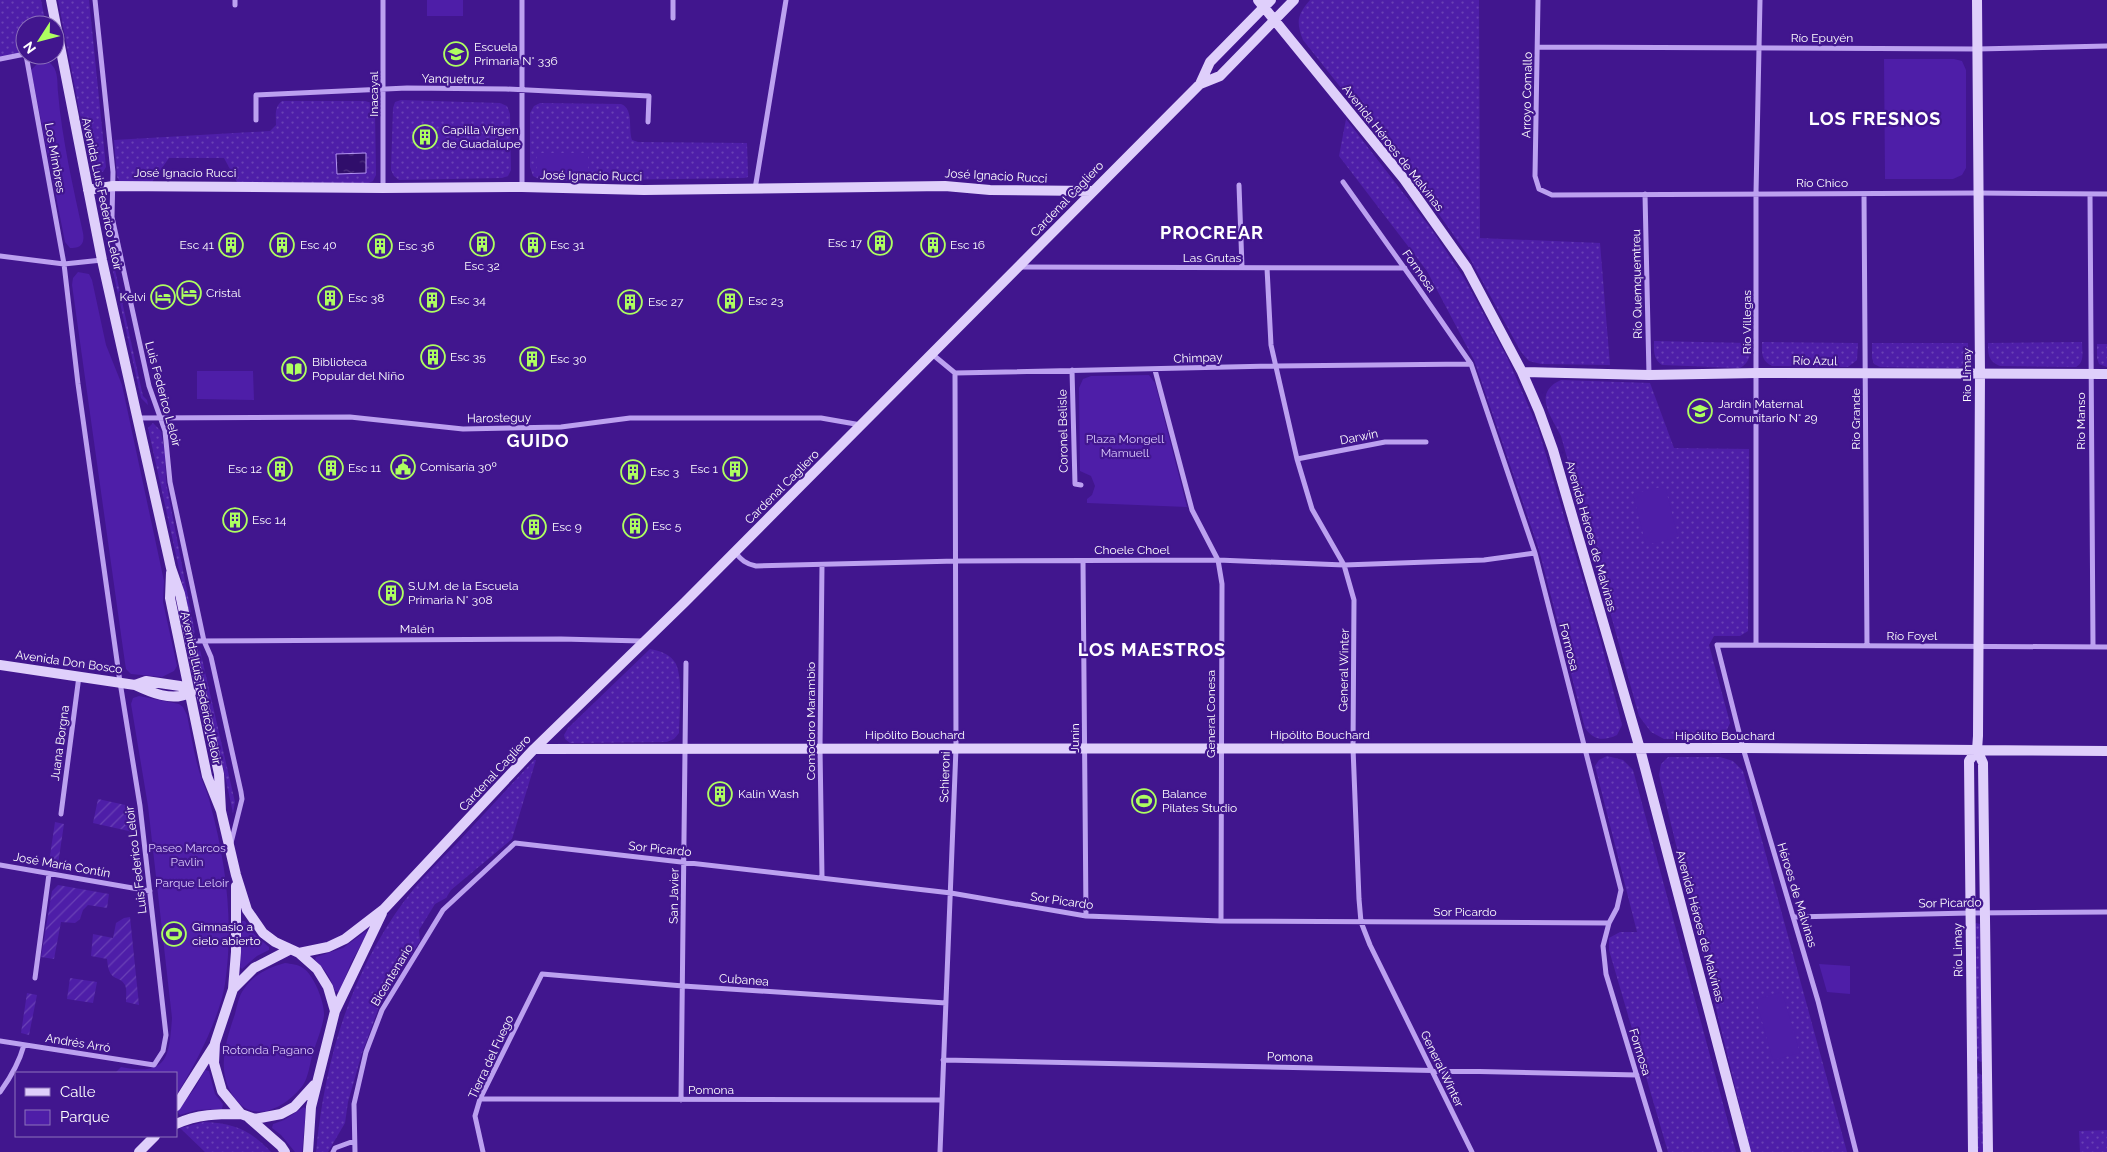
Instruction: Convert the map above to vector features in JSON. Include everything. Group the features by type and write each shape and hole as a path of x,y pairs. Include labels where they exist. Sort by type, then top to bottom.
{"main road":[{"name":"Avenida Luis Federico Leloir","path":"51,0 53,15"},
{"name":"Cardenal Cagliero","path":"1200,84 1220,76 1294,0"},
{"name":"Río Limay","path":"1977,0 1980,374 1977,750 1983,764 1988,1152"},
{"name":"Cardenal Cagliero","path":"300,953 328,947 345,939 362,928 384,909 534,749 735,552 1200,84 1210,62 1264,2"},
{"name":"Avenida Héroes de Malvinas","path":"1264,2 1275,20 1404,179 1467,268 1522,372 1553,450 1640,749 1746,1152"},
{"name":"Avenida Luis Federico Leloir","path":"61,65 137,418 171,568 180,594 219,774 221,811"},
{"name":"José Ignacio Rucci","path":"88,190 113,186 383,188 522,186 632,190 946,186 990,190 1093,191"},
{"name":"Río Azul","path":"1522,372 1649,374 1757,372 2107,374"},
{"name":"Avenida Luis Federico Leloir","path":"171,568 170,598 189,693 207,776 221,811 236,875 247,910 253,920 263,933 289,950"},
{"name":"Avenida Don Bosco","path":"0,665 135,684 146,681 180,686 189,693 202,695"},
{"name":"Hipólito Bouchard","path":"534,749 1743,748 2107,751"},
{"name":"Río Limay","path":"1973,1152 1968,761 1977,750"},
{"name":"Avenida Luis Federico Leloir","path":"233,989 236,952 236,875"},
{"name":"Cardenal Cagliero","path":"335,1011 384,909"},
{"path":"285,1152 281,1146 244,1116 222,1091 214,1063 216,1042 233,989 254,968 289,950 300,953 317,968 328,988 335,1011 311,1107 308,1152"},
{"path":"178,1103 216,1042"},
{"path":"1972,1068 1988,1067"},
{"path":"178,1123 192,1117 215,1114 263,1118 281,1114 294,1107 317,1082"},
{"path":"138,1152 154,1137"}],"street":[{"name":"Luis Federico Leloir","path":"95,0 113,172 112,217 149,386 160,418 164,424 169,452 170,482 204,641 211,656 242,799 230,848"},
{"name":"Inacayal","path":"383,0 383,188"},
{"path":"522,0 522,186"},
{"path":"672,0 673,18"},
{"path":"755,189 786,0"},
{"name":"Arroyo Comallo","path":"1538,0 1535,176 1539,189"},
{"name":"Río Villegas","path":"1756,645 1756,193 1760,0"},
{"name":"Río Epuyén","path":"1538,48 1977,49 2107,46"},
{"path":"0,59 15,56"},
{"name":"Los Mimbres","path":"28,65 64,264"},
{"name":"Yanquetruz","path":"256,120 256,95 384,88 523,90 649,96 648,122"},
{"name":"Formosa","path":"1343,182 1471,364 1534,553 1621,890 1617,908 1610,922 1603,946 1606,974 1660,1152"},
{"path":"1239,186 1242,267"},
{"name":"Río Chico","path":"1539,189 1552,194 2107,194"},
{"name":"Río Quemquemtreu","path":"1645,194 1649,374"},
{"name":"Río Grande","path":"1864,194 1867,645"},
{"name":"Río Manso","path":"2090,194 2092,647"},
{"path":"0,256 64,264 102,260"},
{"name":"Luis Federico Leloir","path":"64,264 80,393 120,682 140,806 150,891 166,1035 163,1052 154,1065"},
{"name":"Las Grutas","path":"1019,267 1405,268"},
{"name":"General Winter","path":"1267,268 1272,345 1297,459 1312,509 1344,565 1354,600 1353,748 1358,899 1362,922 1370,945 1472,1152"},
{"path":"932,354 955,373"},
{"name":"Chimpay","path":"955,373 1471,364"},
{"name":"Coronel Belisle","path":"1072,370 1075,484 1081,485"},
{"name":"General Conesa","path":"1155,370 1192,510 1218,560 1222,584 1220,748 1221,921"},
{"name":"Schieroni","path":"940,1152 956,748 955,373"},
{"name":"Harosteguy","path":"137,418 350,417 463,429 562,427 639,418 820,418 861,425"},
{"name":"Darwin","path":"1297,459 1385,442 1426,442"},
{"name":"Choele Choel","path":"735,552 741,560 749,565 756,566 822,566 957,561 1218,560 1344,565 1484,560 1534,553"},
{"name":"Junín","path":"1083,561 1086,916"},
{"name":"Comodoro Marambio","path":"822,566 820,748 822,877"},
{"name":"Malén","path":"190,641 561,639 643,641"},
{"name":"Río Foyel","path":"1717,645 2107,647"},
{"name":"Héroes de Malvinas","path":"1717,645 1743,748 1818,1001 1856,1152"},
{"name":"San Javier","path":"681,1100 686,663"},
{"name":"Juana Borgna","path":"60,814 79,675"},
{"name":"Sor Picardo","path":"515,843 950,893 1086,916 1221,921 1610,922"},
{"name":"Bicentenario","path":"355,1152 354,1104 366,1052 382,1010 443,910 515,843"},
{"name":"José María Contín","path":"0,864 150,891"},
{"path":"35,978 50,874"},
{"name":"Sor Picardo","path":"1794,918 1985,912 2107,912"},
{"name":"Cubanea","path":"542,974 683,986 946,1003"},
{"name":"Tierra del Fuego","path":"482,1152 475,1116 480,1099 542,974"},
{"name":"Andrés Arró","path":"0,1041 154,1065"},
{"path":"0,1092 13,1074 24,1044"},
{"name":"Pomona","path":"944,1060 1637,1075"},
{"name":"Pomona","path":"480,1099 942,1100"},
{"path":"334,1152 335,1148 354,1141"}],"green space":[{"path":"0,0 41,0 44,15 15,15 15,57 0,59"},
{"path":"58,0 89,0 106,167 103,172 94,171 90,166 65,36 65,15 61,15"},
{"path":"427,0 463,0 463,16 427,16"},
{"path":"1310,0 1479,0 1480,238 1600,243 1610,365 1541,364 1529,361 1521,352 1469,257 1419,186 1303,40 1299,28 1299,19 1302,10"},
{"path":"1884,59 1954,59 1962,61 1966,70 1966,168 1962,175 1953,179 1885,179"},
{"path":"36,65 52,65 57,75 65,145 83,233 81,245 74,248 70,248 65,242 31,70"},
{"path":"401,100 500,103 507,106 510,114 511,170 508,176 502,178 399,180 391,170 393,108 395,102"},
{"path":"282,101 365,101 372,103 375,111 376,175 373,181 366,184 237,182 224,158 169,158 150,185 120,182 117,177 114,140 270,131 276,125 277,109"},
{"path":"540,103 621,104 628,110 632,140 638,142 747,143 748,177 543,181 533,176 530,167 530,113 534,106"},
{"path":"1346,119 1432,230 1464,278 1507,357 1538,428 1600,638 1622,725 1617,735 1600,739 1596,738 1585,728 1539,550 1474,360 1427,271 1339,156"},
{"path":"537,153 588,153 588,173 537,174"},
{"path":"106,214 106,229 143,396 147,400 148,405 141,398 103,226"},
{"path":"78,272 89,274 92,280 106,345 122,385 164,581 163,602 177,666 174,671 162,677 131,674 126,669 72,285 73,278"},
{"path":"1654,341 1750,343 1750,354 1744,366 1740,368 1662,365 1659,363 1654,351"},
{"path":"1762,342 1858,343 1857,360 1848,367 1772,366 1763,356"},
{"path":"2082,342 2082,360 2076,367 2000,366 1991,359 1988,351 1988,343"},
{"path":"1872,343 1968,343 1968,354 1965,363 1959,368 1880,367 1874,364 1872,358"},
{"path":"2097,344 2107,344 2107,367 2099,364"},
{"path":"197,371 253,371 254,400 197,399"},
{"name":"Plaza Mongell Mamuell","path":"1149,375 1155,383 1187,507 1087,503 1087,499 1092,495 1095,486 1091,476 1080,471 1079,388 1083,379 1091,376"},
{"path":"1561,380 1650,383 1674,448 1749,449 1748,631 1740,636 1714,636 1709,645 1730,723 1725,734 1716,739 1664,739 1651,732 1639,716 1561,436 1546,405 1547,391 1552,385"},
{"path":"153,423 161,431 165,453 166,482 195,633 193,632 148,428"},
{"path":"1665,486 1678,537 1646,545 1633,494"},
{"path":"650,649 669,656 677,667 680,685 679,733 674,739 667,742 570,743 565,739 564,735 568,728"},
{"path":"200,650 235,802 233,813 198,652"},
{"name":"Parque Leloir","path":"139,696 179,704 187,715 194,752 216,825 227,893 228,961 222,998 212,1027 178,1093 178,1072 116,1072 121,1067 148,1069 157,1066 163,1061 167,1054 172,1018 148,806 131,704 133,698"},
{"path":"1607,756 1623,760 1633,770 1736,1152 1668,1152 1609,950 1609,938 1620,932 1637,932 1595,766 1599,760"},
{"path":"1668,757 1720,757 1733,761 1743,771 1847,1152 1751,1152 1659,775 1661,764"},
{"path":"536,760 512,839 451,890 446,898 435,904 419,930 420,941 379,1007 362,1053 348,1102 345,1123 328,1152 316,1152 320,1118 333,1052 355,989 385,929 411,892"},
{"path":"98,799 130,806 133,832 93,823"},
{"path":"55,822 64,824 57,871 48,869"},
{"path":"58,885 109,894 107,908 88,905 83,910 80,919 75,923 61,922 54,959 41,957 52,891"},
{"path":"130,917 139,1005 126,1002 125,985 112,975 107,959 91,956 93,934 113,938 116,923"},
{"path":"242,921 245,921 255,935 269,947 269,950 257,956 242,969 240,967"},
{"path":"1976,923 1980,924 1983,1060 1981,1062 1977,1060"},
{"path":"366,931 367,933 351,963 339,992 335,991 327,974 315,960 316,957 343,948"},
{"name":"Rotonda Pagano","path":"285,963 301,967 311,977 323,1004 324,1016 308,1075 303,1085 290,1098 274,1109 256,1112 247,1109 239,1103 231,1093 224,1071 225,1048 242,991 267,969"},
{"path":"1819,964 1850,966 1850,994 1827,992"},
{"path":"70,978 97,982 93,1003 67,999"},
{"path":"1782,992 1800,1053 1773,1060 1756,1000"},
{"path":"27,993 37,995 29,1035 21,1033"},
{"name":"Rotonda Pagano","path":"205,1070 209,1071 215,1094 223,1104 222,1109 197,1110 180,1115 178,1110 195,1088"},
{"path":"1978,1073 1982,1075 1985,1152 1978,1152"},
{"path":"304,1107 306,1109 302,1152 295,1152 281,1135 272,1128 273,1124 284,1120"},
{"path":"204,1122 224,1124 241,1129 256,1138 271,1152 205,1152 180,1128"},
{"path":"2107,1130 2107,1152 2080,1152 2079,1131"}],"water":[{"path":"366,153 366,173 337,174 336,154"}],"place":[{"name":"Escuela Primaria N° 336","path":"456,54"},
{"name":"Capilla Virgen de Guadalupe","path":"425,137"},
{"name":"Esc 17","path":"880,243"},
{"name":"Esc 32","path":"482,244"},
{"name":"Esc 41","path":"231,245"},
{"name":"Esc 40","path":"282,245"},
{"name":"Esc 31","path":"533,245"},
{"name":"Esc 16","path":"933,245"},
{"name":"Esc 36","path":"380,246"},
{"name":"Cristal","path":"189,293"},
{"name":"Kelvi","path":"163,297"},
{"name":"Esc 38","path":"330,298"},
{"name":"Esc 34","path":"432,300"},
{"name":"Esc 23","path":"730,301"},
{"name":"Esc 27","path":"630,302"},
{"name":"Esc 35","path":"433,357"},
{"name":"Esc 30","path":"532,359"},
{"name":"Biblioteca Popular del Niño","path":"294,369"},
{"name":"Jardín Maternal Comunitario N° 29","path":"1700,411"},
{"name":"Comisaría 30º","path":"403,467"},
{"name":"Esc 11","path":"331,468"},
{"name":"Esc 12","path":"280,469"},
{"name":"Esc 1","path":"735,469"},
{"name":"Esc 3","path":"633,472"},
{"name":"Esc 14","path":"235,520"},
{"name":"Esc 5","path":"635,526"},
{"name":"Esc 9","path":"534,527"},
{"name":"S.U.M. de la Escuela Primaria N° 308","path":"391,593"},
{"name":"Kalin Wash","path":"720,794"},
{"name":"Balance Pilates Studio","path":"1144,801"},
{"name":"Gimnasio a cielo abierto","path":"174,934"}],"district":[{"name":"LOS FRESNOS","path":"1875,118"},
{"name":"PROCREAR","path":"1212,232"},
{"name":"GUIDO","path":"538,440"},
{"name":"LOS MAESTROS","path":"1152,649"}],"park label":[{"name":"Paseo Marcos Pavlin","path":"187,855"}]}
